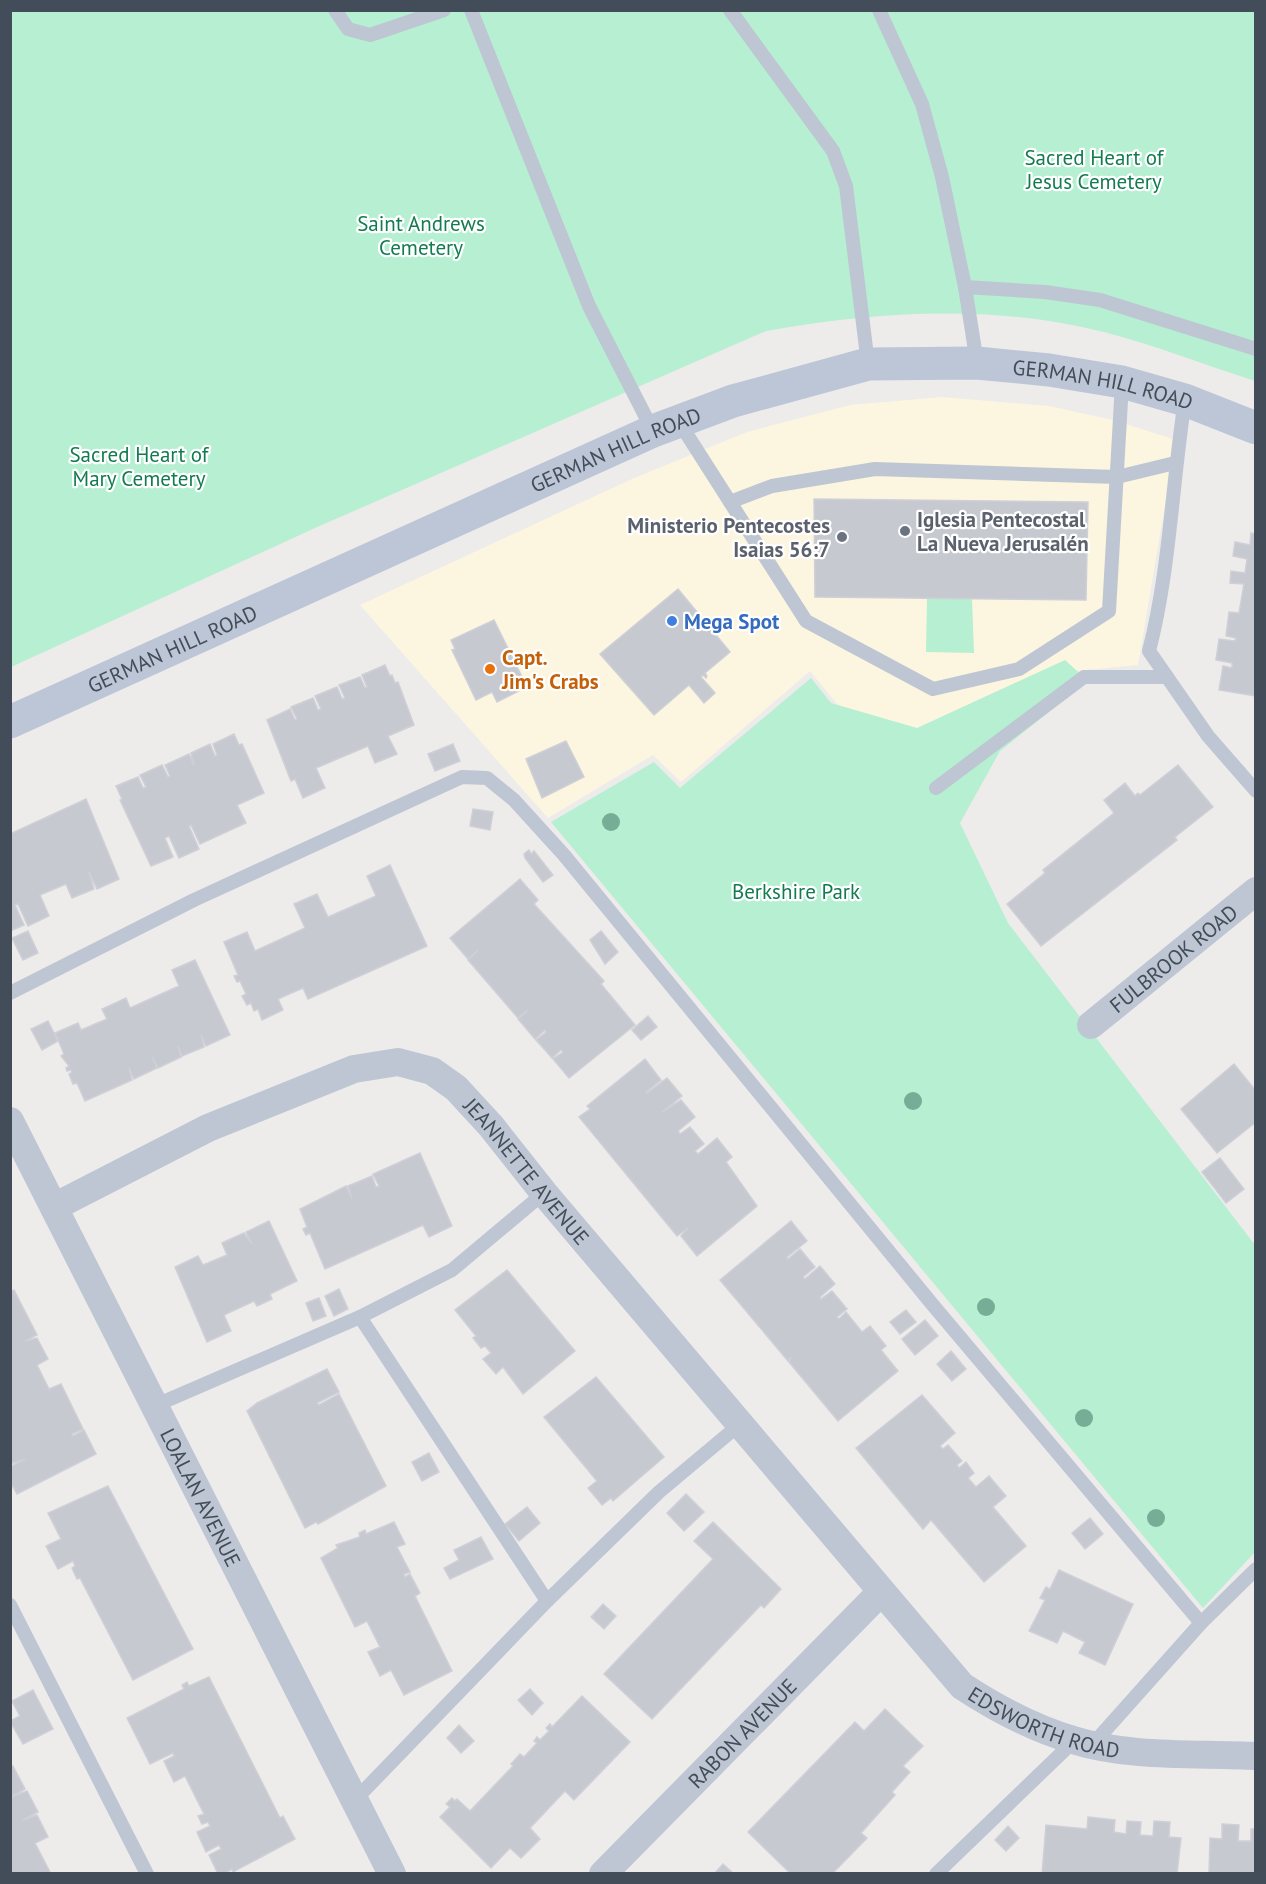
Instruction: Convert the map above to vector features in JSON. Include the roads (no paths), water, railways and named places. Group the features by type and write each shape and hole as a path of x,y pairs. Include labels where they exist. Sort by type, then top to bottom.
{"street":[{"name":"GERMAN HILL ROAD","path":"10,722 666,426 733,401 868,364 977,363 1049,370 1122,382 1185,400 1256,428"},
{"name":"FULBROOK ROAD","path":"1091,1025 1256,891"},
{"name":"JEANNETTE AVENUE","path":"54,1207 208,1128 354,1069 398,1062 432,1071 456,1088 491,1126 544,1193 880,1593"},
{"name":"LOALAN AVENUE","path":"10,1121 392,1874"},
{"name":"EDSWORTH ROAD","path":"880,1593 962,1686 998,1710 1083,1743 1120,1750 1256,1756"},
{"name":"RABON AVENUE","path":"603,1874 880,1593"}],"lane":[{"path":"335,10 348,29 370,36 444,10"},
{"path":"471,10 589,306 666,426 730,502 806,621 933,689 1019,669 1109,611 1122,382"},
{"path":"730,10 833,151 846,186 868,364"},
{"path":"879,10 922,104 942,177 965,287 977,363"},
{"path":"965,287 1045,292 1100,300 1256,349"},
{"path":"1185,400 1175,463 1160,612 1149,651 1208,736 1256,791"},
{"path":"730,502 772,486 875,469 1117,477 1175,463"},
{"path":"936,788 1084,677 1167,677"},
{"path":"10,993 194,900 462,777 487,778 514,800 564,855 932,1304 1202,1623"},
{"path":"154,1406 360,1317 452,1270 544,1193"},
{"path":"360,1317 547,1601"},
{"path":"354,1801 547,1601 659,1492 739,1425"},
{"path":"936,1874 1083,1743 1256,1569"},
{"path":"10,1605 147,1874"}],"place":[{"name":"Iglesia Pentecostal La Nueva Jerusalén","path":"905,531"},
{"name":"Ministerio Pentecostes Isaias 56:7","path":"842,537"},
{"name":"Mega Spot","path":"672,621"},
{"name":"Capt. Jim's Crabs","path":"490,669"}],"park label":[{"name":"Sacred Heart of Jesus Cemetery","path":"1094,169"},
{"name":"Saint Andrews Cemetery","path":"421,235"},
{"name":"Sacred Heart of Mary Cemetery","path":"139,466"},
{"name":"Berkshire Park","path":"796,891"}]}
